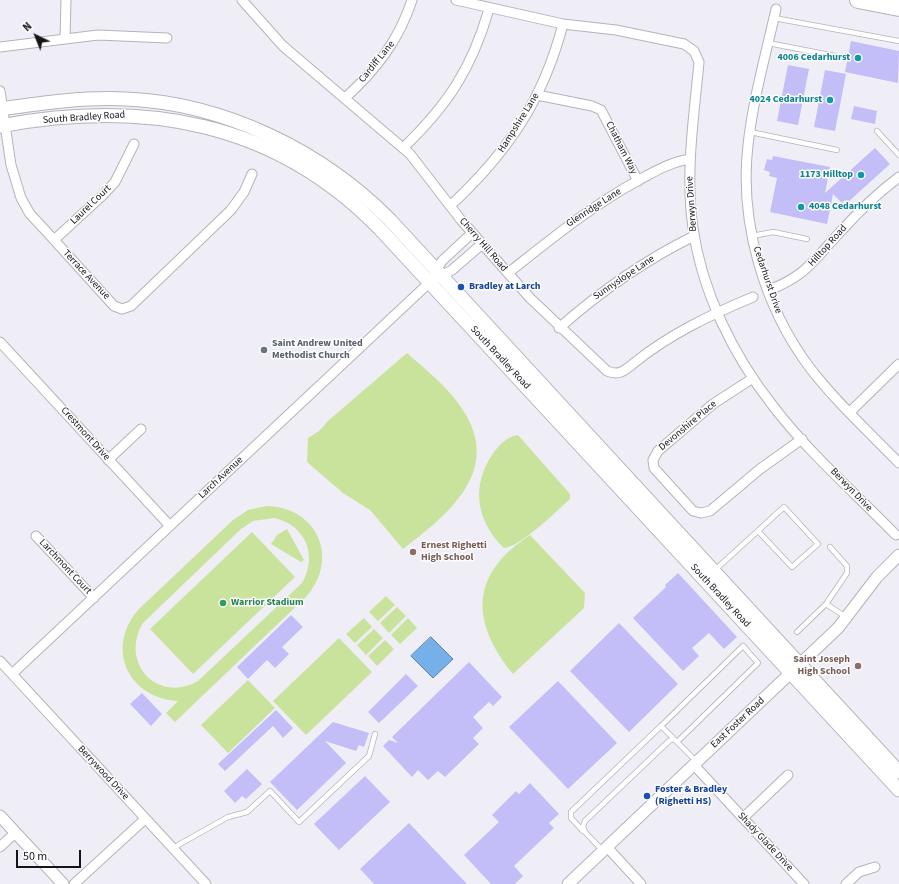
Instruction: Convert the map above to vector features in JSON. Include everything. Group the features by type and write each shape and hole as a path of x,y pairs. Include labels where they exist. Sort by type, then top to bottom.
{"highway":[{"path":"858,0 899,8"}],"main road":[{"name":"South Bradley Road","path":"1,109 72,100 128,99 160,102 190,108 255,129 298,150 346,181 377,207 436,277 795,669 899,772"},
{"name":"South Bradley Road","path":"3,125 88,115 129,115 183,121 211,127 250,141 291,160 337,190 436,277 714,571 795,669 899,790"}],"street":[{"path":"65,39 66,0"},
{"name":"Cherry Hill Road","path":"242,0 283,46 404,148 424,170 472,233 508,273 559,328 607,371 615,374 623,373 672,336 717,312 753,297"},
{"name":"Cardiff Lane","path":"345,98 372,72 385,56 398,36 412,0"},
{"name":"Berwyn Drive","path":"456,0 563,24 616,30 684,44 694,50 699,62 690,160 690,198 694,236 704,274 717,312 753,378 773,406 802,440 896,535"},
{"path":"404,148 431,120 463,76 483,31 489,8"},
{"name":"Cedarhurst Drive","path":"775,13 750,132 746,186 752,236 769,290 781,320 800,354 820,380 899,463"},
{"name":"Hampshire Lane","path":"450,206 481,177 509,143 537,95 552,61 563,24"},
{"path":"0,47 98,35 167,38"},
{"name":"Terrace Avenue","path":"0,91 3,125 15,181 21,198 30,214 114,306 122,309 131,306 231,210 244,192 252,174"},
{"name":"Chatham Way","path":"537,95 592,106 601,110 638,180"},
{"name":"Laurel Court","path":"54,240 115,182 134,144"},
{"name":"Glenridge Lane","path":"508,273 583,214 638,180 672,163 690,160"},
{"name":"Hilltop Road","path":"769,290 788,283 802,273 859,212 899,177"},
{"path":"436,277 442,261 472,233"},
{"name":"Sunnyslope Lane","path":"559,328 587,304 620,280 659,254 694,236"},
{"path":"436,277 452,270 482,244"},
{"name":"Larch Avenue","path":"12,674 436,277"},
{"name":"Crestmont Drive","path":"0,342 170,526"},
{"path":"850,412 899,364"},
{"name":"Devonshire Place","path":"753,378 713,404 658,451 653,460 654,468 693,511 701,513 710,511 760,469 802,440"},
{"path":"108,460 141,429"},
{"name":"Larchmont Court","path":"36,536 94,598"},
{"name":"East Foster Road","path":"568,884 838,628 877,577 899,555"},
{"name":"Berrywood Drive","path":"0,661 206,884"},
{"name":"Shady Glade Drive","path":"696,763 743,818 804,884"},
{"path":"743,818 788,775"},
{"path":"0,816 62,884"},
{"path":"74,884 145,819"},
{"path":"0,847 15,833"},
{"path":"605,849 641,884"},
{"path":"846,884 859,872 875,867"}],"lane":[{"path":"775,13 899,41"},
{"path":"768,43 835,56"},
{"path":"750,132 837,150"},
{"path":"877,132 899,156"},
{"path":"752,236 773,232 807,239"},
{"path":"714,571 784,507 818,544 792,568 758,531"},
{"path":"796,632 826,604 847,573 847,566 830,547"},
{"path":"826,604 846,617"},
{"path":"585,832 583,826 585,821 669,741 675,740 758,663 743,646 571,812 571,818 585,832 605,849"},
{"path":"661,726 696,763"},
{"path":"173,848 228,817 247,812 270,791 299,822 369,756 375,734"}],"green space":[{"path":"407,353 439,381 454,397 466,415 475,436 477,456 472,475 463,492 451,508 403,549 370,510 343,493 307,462 308,438 319,431 329,420"},
{"path":"518,435 570,494 570,499 548,520 519,542 504,548 487,526 482,514 479,489 487,464 494,452 504,441"},
{"path":"266,506 284,509 299,515 310,525 318,538 322,552 321,567 316,582 306,597 175,722 166,713 178,701 160,698 146,691 134,681 127,668 123,654 124,639 129,624 139,609 233,520 248,510","holes":["274,518 294,527 301,535 309,552 307,573 302,583 198,681 183,687 169,687 157,683 146,676 139,665 136,652 137,638 143,623 241,529 253,521"]},
{"path":"287,529 304,560 301,562 271,544 277,535"},
{"name":"Warrior Stadium","path":"252,532 295,577 193,674 150,629"},
{"path":"530,535 585,593 584,608 513,674 499,654 489,635 484,617 483,599 487,582 496,566 510,550"},
{"path":"386,596 395,605 378,621 369,612"},
{"path":"397,607 406,616 389,633 380,623"},
{"path":"364,618 372,627 355,643 346,634"},
{"path":"408,618 417,628 400,644 391,635"},
{"path":"374,629 383,638 366,655 357,645"},
{"path":"339,638 372,672 306,735 273,701"},
{"path":"385,640 394,649 377,666 368,656"},
{"path":"248,680 275,708 228,753 201,725"}],"water":[{"path":"431,637 453,659 433,678 411,656"}],"building":[{"path":"851,41 899,51 898,83 845,72"},
{"path":"788,65 809,69 798,125 777,121"},
{"name":"4024 Cedarhurst","path":"825,70 846,74 835,131 814,127"},
{"path":"854,106 877,111 875,124 851,119"},
{"path":"875,148 890,164 847,203 845,200 842,203 833,194 827,224 770,212 777,178 769,176 770,172 764,170 767,159 772,160 773,156 830,167 825,193"},
{"path":"678,573 737,637 724,649 709,633 692,648 699,656 683,671 633,618 666,587 665,585"},
{"path":"291,615 303,627 282,647 289,654 275,668 267,660 248,679 237,667"},
{"path":"619,623 678,684 629,732 570,671"},
{"path":"469,662 502,697 493,706 489,702 473,717 483,728 473,738 479,744 445,777 438,771 428,780 418,770 412,777 383,746 389,740 398,743 392,737"},
{"path":"406,674 418,686 379,723 368,712"},
{"path":"558,681 617,743 568,789 509,727"},
{"path":"142,693 162,714 151,726 130,704"},
{"path":"276,710 293,728 283,738 273,726 225,771 218,764"},
{"path":"333,722 369,733 364,747 359,745 356,751 325,741 346,763 297,810 270,782"},
{"path":"247,769 262,784 246,799 242,796 235,803 224,791"},
{"path":"365,776 390,802 339,850 314,824"},
{"path":"530,783 559,814 549,823 554,828 514,866 523,876 515,884 491,884 464,855 499,822 492,815 516,791 519,794"},
{"path":"409,823 467,884 374,884 360,869"}],"place":[{"name":"4006 Cedarhurst","path":"858,58"},
{"name":"4024 Cedarhurst","path":"830,100"},
{"name":"1173 Hilltop","path":"861,175"},
{"name":"4048 Cedarhurst","path":"801,207"},
{"name":"Bradley at Larch","path":"461,287"},
{"name":"Saint Andrew United Methodist Church","path":"264,350"},
{"name":"Ernest Righetti High School","path":"413,552"},
{"name":"Warrior Stadium","path":"223,603"},
{"name":"Saint Joseph High School","path":"858,666"},
{"name":"Foster & Bradley (Righetti HS)","path":"647,796"}]}
